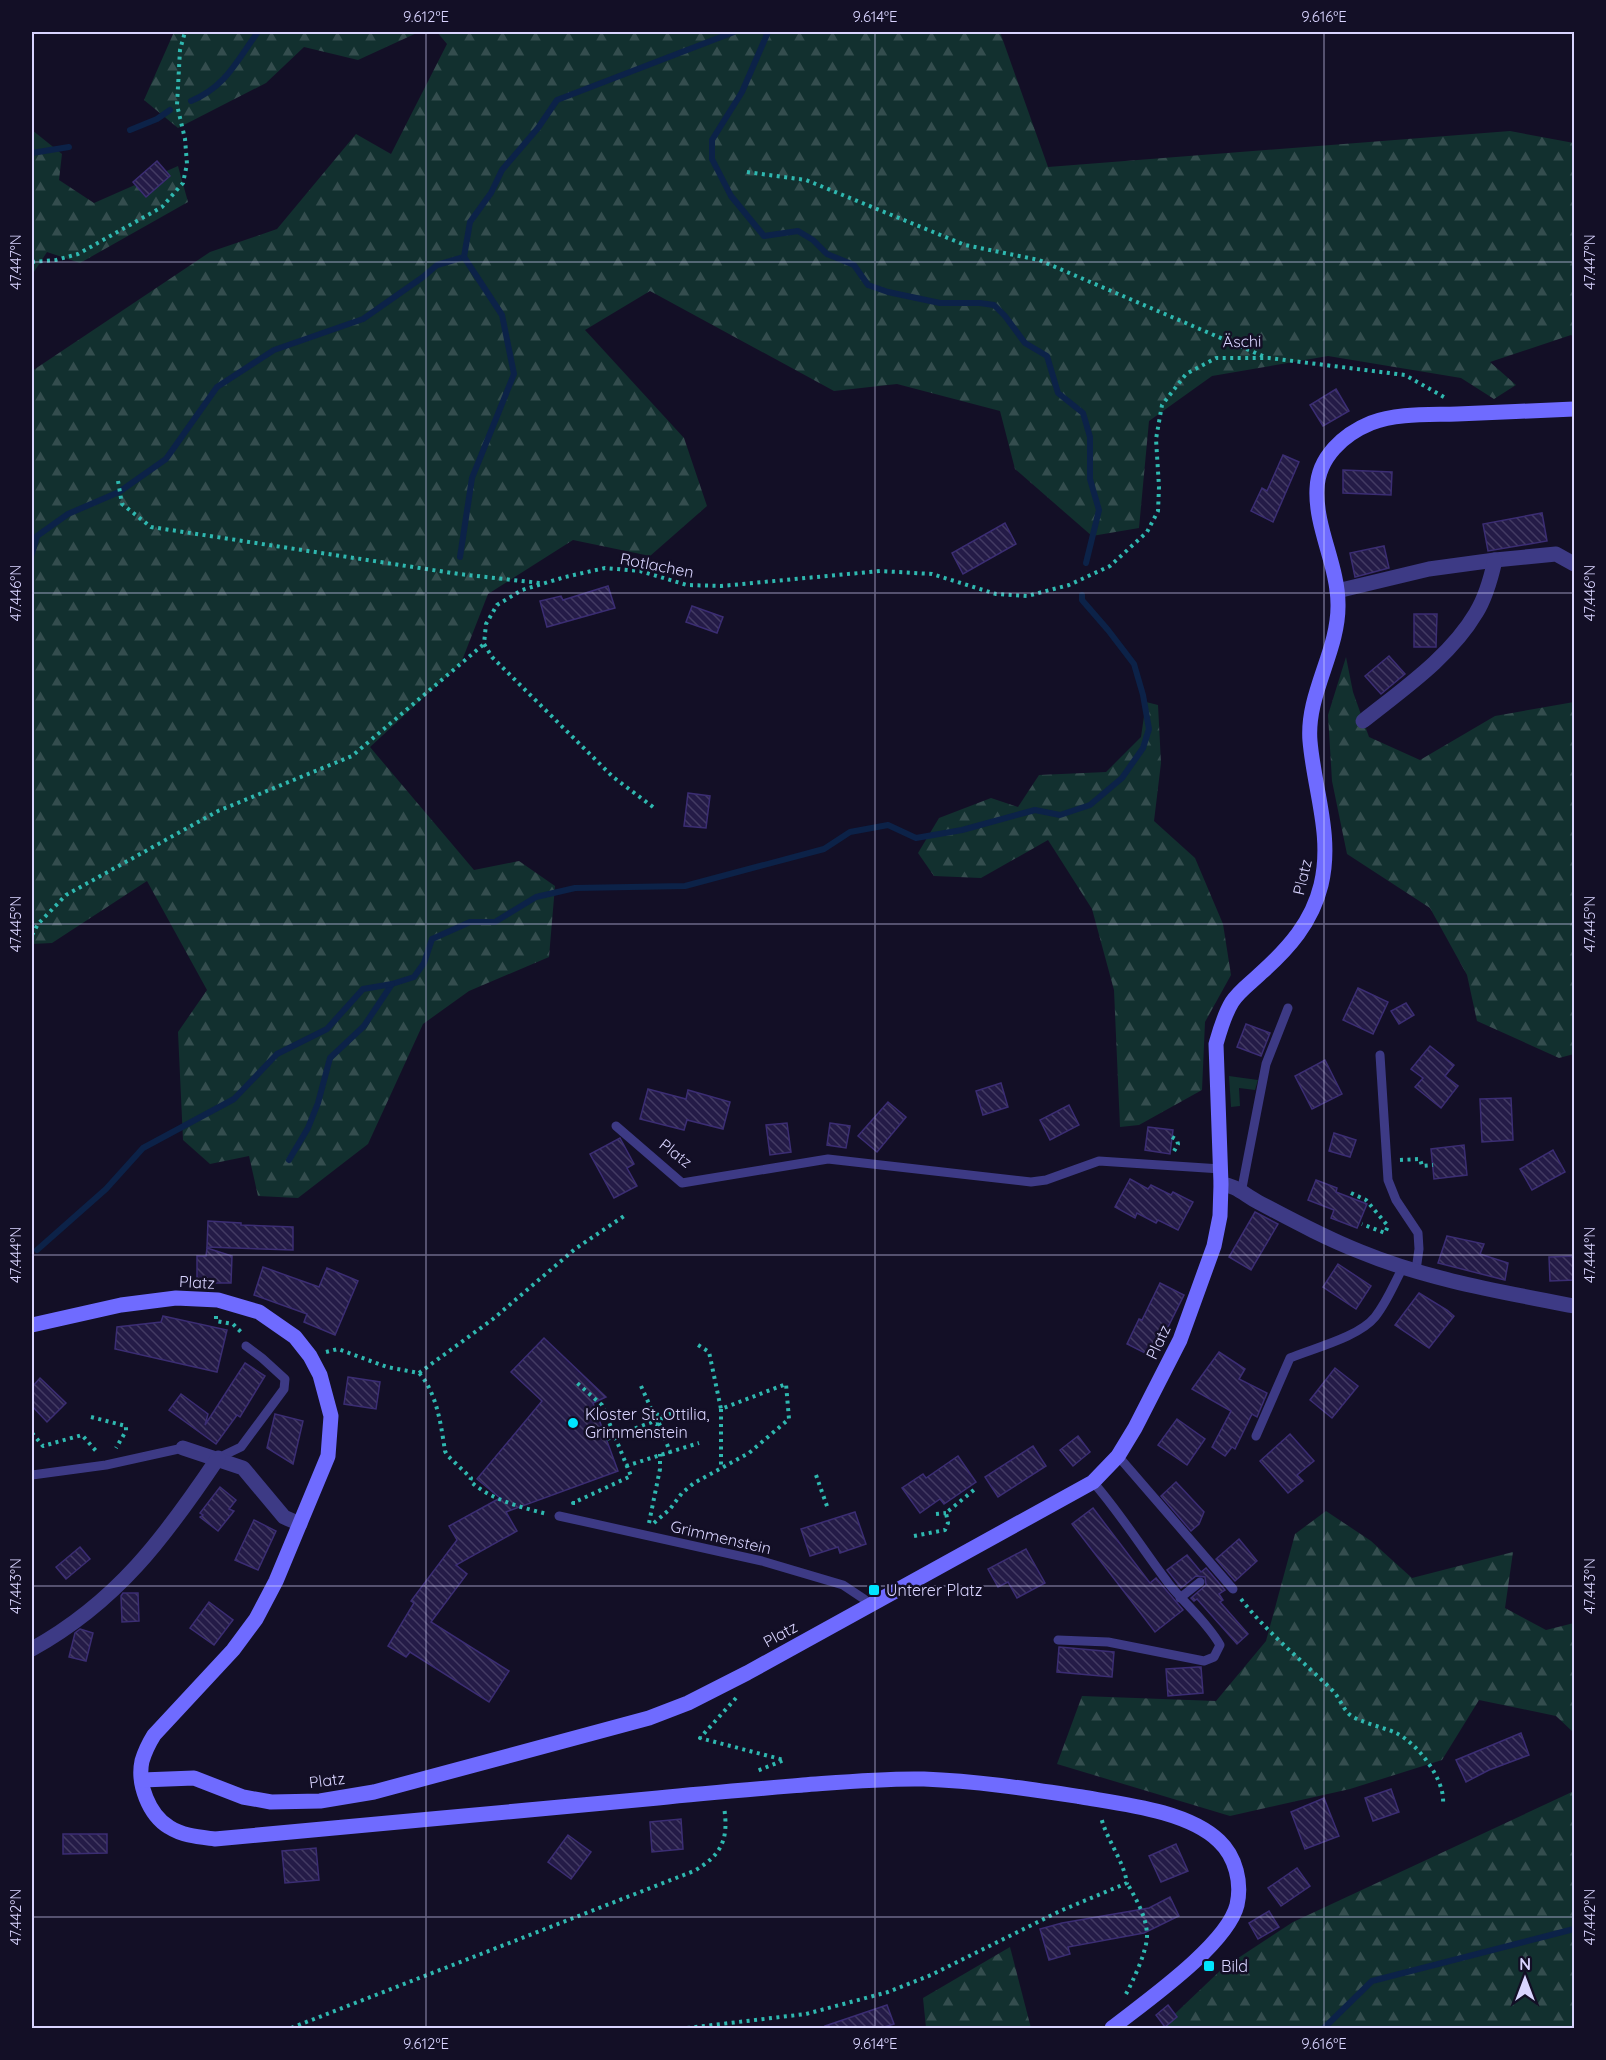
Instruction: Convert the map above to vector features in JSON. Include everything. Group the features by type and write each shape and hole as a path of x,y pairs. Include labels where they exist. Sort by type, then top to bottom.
{"street":[{"path":"1575,409 1458,414 1373,422 1351,433 1334,447 1318,476 1317,489 1317,502 1337,591 1429,569 1495,560 1556,554 1575,564"},
{"path":"1364,721 1457,640 1478,611 1492,575 1495,560"},
{"name":"Platz","path":"32,1325 121,1305 176,1298 218,1300 259,1312 295,1337 310,1356 320,1375 331,1416 328,1456 276,1581 256,1619 233,1650 154,1735 141,1763 141,1780 194,1778 243,1797 272,1802 320,1801 374,1792 649,1718 678,1707 747,1673 1054,1505 1093,1482 1118,1456 1180,1340 1214,1246 1220,1216 1221,1176 1216,1044 1222,1022 1233,1001 1289,947 1310,916 1322,885 1326,854 1310,740 1311,717 1335,634 1337,591"},
{"name":"Platz","path":"1221,1176 1241,1192 1323,1236 1409,1269 1477,1287 1575,1306"},
{"path":"183,1448 243,1467 284,1517 300,1524"},
{"path":"32,1649 50,1639 105,1598 138,1568 179,1517 218,1458"},
{"path":"141,1780 146,1797 158,1818 170,1828 188,1836 215,1839 849,1781 922,1779 1004,1785 1098,1800 1160,1813 1200,1828 1220,1841 1233,1860 1239,1881 1237,1905 1228,1926 1213,1945 1112,2028"}],"lane":[{"path":"1241,1192 1266,1064 1288,1008"},
{"path":"1256,1436 1290,1358 1352,1333 1374,1319 1409,1269 1419,1249 1418,1233 1396,1200 1388,1180 1380,1054"},
{"name":"Platz","path":"616,1126 682,1183 828,1159 1031,1182 1046,1180 1100,1161 1221,1176"},
{"path":"218,1458 241,1447 284,1389 285,1380 246,1346"},
{"path":"32,1475 106,1465 183,1448"},
{"path":"1118,1456 1233,1589"},
{"path":"1058,1640 1107,1642 1204,1661 1214,1657 1220,1645 1213,1633 1180,1598 1154,1565 1110,1502 1093,1482"},
{"name":"Grimmenstein","path":"559,1516 772,1564 843,1585 869,1605"},
{"path":"1180,1598 1200,1582"}],"path":[{"path":"32,262 56,260 78,254 162,207 183,183 187,164 185,139 177,105 180,50 185,32"},
{"path":"747,172 806,180 965,245 1039,260 1269,358"},
{"name":"Äschi","path":"1147,532 1158,512 1156,439 1162,405 1186,374 1216,358 1269,358 1406,375 1444,397 1458,414"},
{"path":"118,481 122,504 151,527 459,574 544,584"},
{"name":"Rotlachen","path":"484,644 486,624 497,605 522,590 605,568 640,571 687,585 721,586 880,571 932,574 996,594 1027,596 1069,585 1110,566 1147,532"},
{"path":"32,935 38,924 66,895 218,811 352,756 484,644 492,657 613,777 653,807"},
{"path":"1405,1161 1420,1159 1422,1166 1433,1165"},
{"path":"1351,1192 1366,1200 1388,1226 1385,1233 1362,1224"},
{"path":"419,1373 493,1319 575,1249 627,1214"},
{"path":"695,1343 709,1352 721,1409 721,1469"},
{"path":"324,1352 338,1349 387,1367 419,1373 428,1384 435,1403 445,1451 471,1478 470,1481 479,1489 515,1506 559,1516"},
{"path":"576,1382 602,1405 631,1476 573,1503 584,1506"},
{"path":"638,1520 652,1524 670,1509 682,1493 694,1483 749,1453 789,1419 786,1384 721,1409"},
{"path":"640,1386 654,1415 652,1422"},
{"path":"658,1424 662,1417 684,1409"},
{"path":"654,1415 659,1414 662,1417"},
{"path":"91,1417 126,1426 120,1443 111,1455"},
{"path":"607,1439 652,1422 658,1424 670,1452"},
{"path":"32,1433 43,1446 82,1435 106,1465"},
{"path":"626,1466 699,1443"},
{"path":"649,1523 660,1470 660,1454"},
{"path":"816,1475 828,1509"},
{"path":"936,1514 946,1513 975,1489"},
{"path":"914,1536 945,1530 948,1523 946,1513"},
{"path":"1233,1589 1257,1619 1336,1694 1350,1715 1398,1734 1419,1750 1444,1794 1443,1803"},
{"path":"742,1692 700,1738 784,1760 755,1771"},
{"path":"291,2028 694,1871 710,1862 720,1849 725,1836 726,1820 721,1792"},
{"path":"1098,1800 1104,1826 1124,1869 1127,1884 1140,1907 1147,1937 1135,1977 1124,1998"},
{"path":"687,2028 806,2014 888,1992 931,1975 1060,1911 1127,1884"}],"green space":[{"path":"174,32 419,32 358,60 304,47 266,83 178,128 144,100"},
{"path":"437,32 1000,32 1048,167 1510,131 1574,143 1574,337 1571,335 1490,362 1516,385 1494,399 1461,378 1328,356 1212,376 1149,421 1139,528 1092,536 1015,469 1000,411 897,384 834,391 650,291 585,330 684,438 707,506 650,556 573,540 488,594 461,663 370,747 474,870 519,861 555,886 549,957 469,991 423,1024 368,1144 298,1198 258,1196 249,1156 210,1164 183,1140 178,1032 207,990 147,881 52,943 32,944 32,371 210,252 277,229 356,134 391,154 447,44"},
{"path":"32,130 62,154 59,180 94,203 178,166 188,202 80,263 47,252 32,275"},
{"path":"1346,657 1353,692 1369,737 1420,760 1495,716 1574,702 1574,1054 1559,1058 1477,1021 1467,975 1430,908 1347,854 1332,781 1328,715"},
{"path":"1146,702 1158,705 1161,763 1154,821 1195,858 1223,924 1231,975 1205,1022 1202,1090 1139,1125 1120,1127 1114,990 1092,909 1048,840 981,878 934,876 918,853 939,818 991,798 1018,807 1039,775 1106,772 1141,737"},
{"path":"1229,1076 1258,1080 1255,1090 1239,1088 1240,1106 1231,1107"},
{"path":"1326,1511 1371,1541 1412,1578 1513,1552 1505,1608 1546,1630 1574,1623 1574,1733 1556,1716 1479,1700 1442,1760 1350,1789 1230,1816 1057,1764 1082,1696 1216,1701 1266,1641 1295,1534"},
{"path":"1574,1791 1574,2028 1160,2028 1223,1968 1293,1922"},
{"path":"1010,1947 1031,2028 926,2028 923,1998"}],"building":[{"path":"157,161 170,176 146,197 133,182"},
{"path":"1336,389 1349,411 1323,426 1310,405"},
{"path":"1283,455 1299,462 1273,522 1251,511 1262,488 1267,491"},
{"path":"1343,470 1392,472 1391,495 1343,493"},
{"path":"1542,513 1547,541 1488,551 1483,524"},
{"path":"1005,523 1016,544 963,574 952,553"},
{"path":"1384,546 1389,568 1355,577 1350,553"},
{"path":"608,586 615,608 547,627 540,601 561,596 563,600"},
{"path":"692,606 723,617 717,633 686,622"},
{"path":"1414,614 1437,614 1436,647 1414,647"},
{"path":"1389,656 1405,674 1381,694 1365,676"},
{"path":"688,793 710,796 706,828 684,826"},
{"path":"1358,988 1388,1002 1373,1034 1343,1020"},
{"path":"1406,1003 1414,1015 1399,1024 1391,1011"},
{"path":"1246,1024 1270,1033 1261,1056 1237,1047"},
{"path":"1430,1046 1454,1065 1445,1076 1458,1086 1441,1108 1415,1087 1423,1078 1411,1069"},
{"path":"1325,1060 1342,1094 1312,1109 1295,1076"},
{"path":"1001,1083 1008,1107 983,1115 976,1091"},
{"path":"648,1089 686,1099 688,1090 730,1102 723,1129 687,1120 684,1130 640,1119"},
{"path":"1511,1098 1513,1140 1482,1142 1480,1099"},
{"path":"888,1102 906,1117 877,1152 858,1136"},
{"path":"1069,1105 1079,1125 1050,1140 1040,1120"},
{"path":"787,1123 791,1152 770,1155 766,1125"},
{"path":"830,1123 850,1126 846,1148 827,1145"},
{"path":"1148,1127 1173,1130 1170,1154 1145,1150"},
{"path":"1334,1133 1356,1140 1350,1157 1329,1151"},
{"path":"620,1138 634,1164 627,1168 637,1186 614,1198 590,1154"},
{"path":"1464,1145 1467,1175 1434,1179 1431,1149"},
{"path":"1553,1150 1565,1172 1532,1190 1520,1169"},
{"path":"1130,1179 1148,1189 1151,1185 1193,1202 1178,1230 1158,1220 1156,1223 1137,1213 1135,1218 1115,1207"},
{"path":"1316,1180 1337,1188 1336,1192 1367,1204 1357,1228 1331,1218 1334,1210 1308,1200"},
{"path":"1255,1212 1278,1224 1251,1270 1229,1257"},
{"path":"208,1221 293,1227 293,1250 207,1247"},
{"path":"1447,1236 1484,1244 1480,1254 1508,1263 1505,1280 1438,1263"},
{"path":"207,1248 232,1256 231,1283 197,1283 197,1256 206,1256"},
{"path":"1575,1256 1575,1280 1550,1281 1549,1257"},
{"path":"1338,1264 1371,1286 1356,1309 1323,1287"},
{"path":"263,1267 319,1287 327,1268 358,1281 335,1335 304,1322 307,1314 254,1295"},
{"path":"1160,1283 1184,1295 1153,1357 1127,1344"},
{"path":"1419,1293 1454,1316 1429,1348 1395,1325"},
{"path":"163,1316 227,1330 217,1372 115,1349 117,1327 161,1322"},
{"path":"544,1338 606,1397 593,1403 618,1471 506,1512 517,1531 456,1565 467,1574 431,1622 509,1671 489,1702 410,1652 406,1657 388,1646 414,1603 411,1601 457,1540 449,1526 500,1498 477,1479 542,1401 511,1372"},
{"path":"1219,1352 1245,1369 1239,1379 1267,1393 1257,1417 1252,1414 1235,1449 1232,1447 1225,1456 1212,1447 1231,1411 1192,1389"},
{"path":"245,1363 265,1376 240,1417 237,1415 216,1444 169,1410 181,1394 208,1414 205,1425"},
{"path":"1335,1368 1358,1386 1332,1418 1310,1400"},
{"path":"348,1377 380,1382 376,1409 344,1404"},
{"path":"40,1378 66,1403 47,1422 32,1406 32,1387"},
{"path":"275,1414 303,1421 293,1464 267,1448"},
{"path":"1177,1419 1205,1439 1187,1465 1158,1445"},
{"path":"1290,1434 1314,1461 1297,1475 1303,1481 1288,1493 1260,1461"},
{"path":"1078,1436 1090,1452 1073,1466 1060,1450"},
{"path":"1033,1446 1046,1466 998,1497 985,1477"},
{"path":"958,1456 976,1482 944,1504 940,1499 920,1513 902,1488 923,1474 926,1478"},
{"path":"1176,1482 1204,1512 1199,1524 1191,1531 1161,1496"},
{"path":"220,1487 236,1500 229,1509 234,1511 218,1531 200,1517 203,1515 200,1513"},
{"path":"1093,1508 1150,1583 1156,1578 1183,1610 1155,1632 1072,1524"},
{"path":"855,1512 866,1544 840,1553 838,1547 810,1556 801,1529"},
{"path":"254,1520 276,1531 258,1570 235,1560"},
{"path":"1239,1539 1257,1561 1235,1581 1216,1559"},
{"path":"80,1547 90,1559 66,1579 56,1567"},
{"path":"1026,1549 1045,1583 1017,1598 1008,1582 998,1587 988,1569"},
{"path":"1187,1555 1201,1572 1206,1568 1225,1590 1219,1594 1223,1600 1220,1602 1248,1634 1237,1644 1197,1599 1194,1601 1191,1598 1206,1585 1205,1577 1196,1576 1181,1588 1167,1570"},
{"path":"123,1593 138,1593 139,1621 122,1622 121,1596"},
{"path":"209,1602 233,1620 214,1645 190,1628"},
{"path":"80,1629 93,1633 86,1661 69,1657 75,1633"},
{"path":"1059,1647 1114,1652 1112,1677 1057,1672"},
{"path":"1201,1667 1203,1693 1168,1696 1166,1669"},
{"path":"1521,1733 1529,1755 1489,1770 1466,1782 1456,1760"},
{"path":"1391,1789 1399,1812 1373,1821 1365,1798"},
{"path":"1324,1798 1339,1836 1305,1849 1291,1812"},
{"path":"681,1819 683,1849 652,1852 650,1822"},
{"path":"63,1834 107,1834 107,1853 63,1854"},
{"path":"568,1835 591,1852 571,1879 548,1862"},
{"path":"1176,1844 1188,1871 1161,1882 1149,1856"},
{"path":"316,1848 319,1880 285,1883 282,1851"},
{"path":"1297,1868 1310,1886 1281,1906 1268,1888"},
{"path":"1170,1897 1179,1916 1144,1933 1068,1947 1070,1954 1049,1960 1040,1929 1149,1908"},
{"path":"1269,1911 1279,1927 1258,1939 1249,1923"},
{"path":"887,2005 894,2024 881,2028 826,2028 825,2026"},
{"path":"1168,2005 1177,2017 1165,2027 1156,2015"}],"waterway":[{"path":"191,101 213,88 230,72 258,32"},
{"path":"32,554 37,536 68,514 119,492 166,459 217,387 274,350 363,319 437,265 464,257 470,222 491,193 502,170 538,128 557,100 734,32"},
{"path":"768,32 742,92 712,140 712,159 731,196 764,236 798,231 813,240 827,254 854,265 868,285 888,292 940,303 994,305 1025,343 1047,356 1058,393 1083,413 1090,437 1090,479 1099,510 1086,563"},
{"path":"130,130 157,119 170,110"},
{"path":"32,153 69,147"},
{"path":"460,557 472,478 514,374 502,315 464,257"},
{"path":"289,1160 308,1128 318,1103 330,1058 364,1026 392,984 414,977 424,963 432,939 470,922 495,922 536,897 575,888 685,886 824,849 850,832 888,825 916,838 962,830 1035,810 1060,815 1090,805 1122,778 1143,748 1149,729 1134,664 1082,600 1082,595"},
{"path":"37,1250 106,1189 143,1148 234,1099 277,1054 327,1029 363,989 392,984"},
{"path":"1324,2028 1372,1981 1574,1929"}],"place":[{"name":"Kloster St. Ottilia, Grimmenstein","path":"573,1423"},
{"name":"Unterer Platz","path":"874,1590"},
{"name":"Bild","path":"1209,1966"}]}
